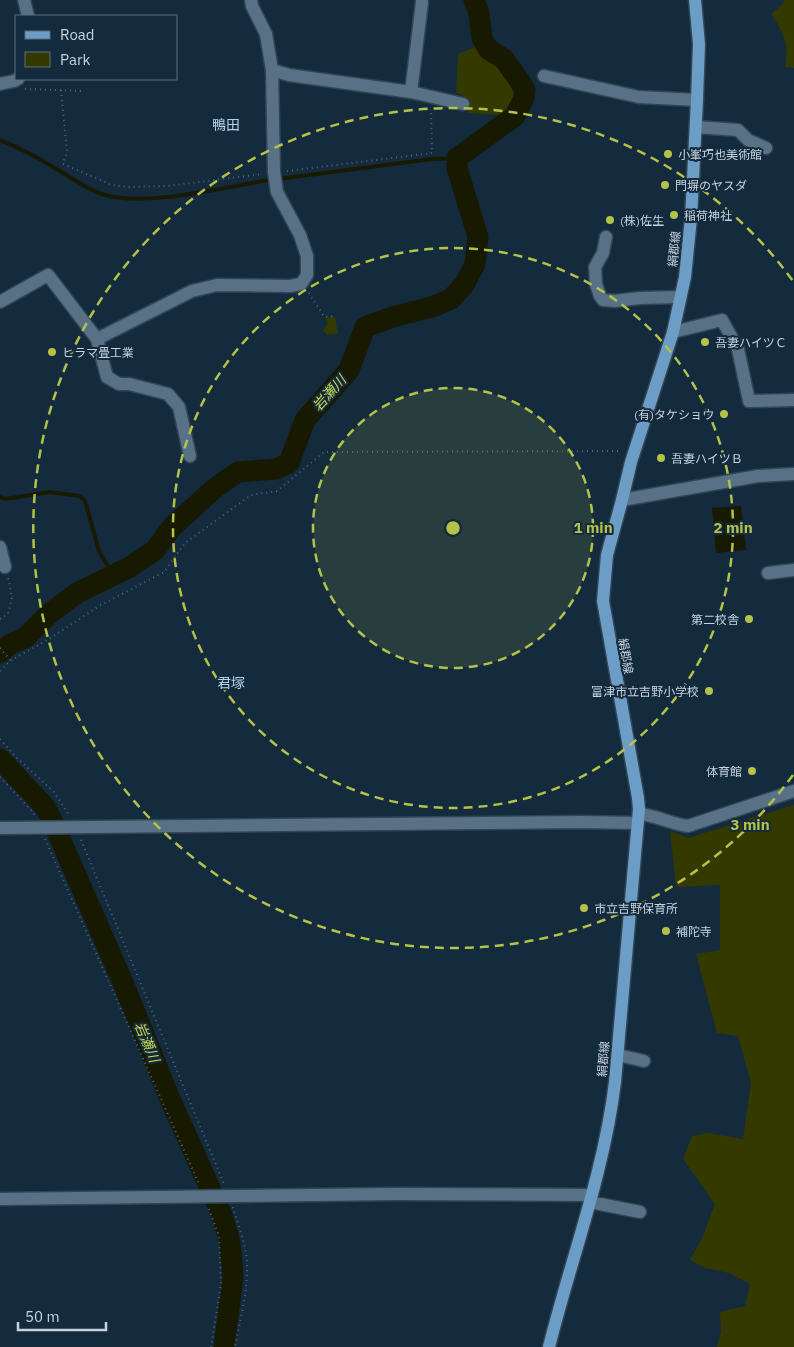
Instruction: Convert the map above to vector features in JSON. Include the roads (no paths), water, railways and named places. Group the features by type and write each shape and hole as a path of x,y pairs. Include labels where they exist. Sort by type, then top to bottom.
{"main road":[{"name":"絹郡線","path":"549,1347 591,1198 610,1121 618,1055 638,819 638,798 603,602 606,555 634,451 673,332 684,277 691,218 696,127 699,44 695,0"}],"street":[{"path":"24,0 28,15"},
{"path":"97,339 192,291 217,285 290,286 301,284 308,275 307,256 300,235 277,192 272,70 266,34 252,6 251,0"},
{"path":"411,92 422,2"},
{"path":"272,70 289,75 411,92 463,104"},
{"path":"544,76 639,97 697,100"},
{"path":"0,84 19,81"},
{"path":"696,127 738,130 748,140 766,148"},
{"path":"606,237 603,253 595,266 596,284 603,300 680,297"},
{"path":"0,302 48,275 97,339 107,377 120,384 129,384 168,394 178,407 190,456"},
{"path":"673,332 722,320 738,349 749,401 794,400"},
{"path":"622,500 758,476 794,474"},
{"path":"0,547 5,567"},
{"path":"768,573 794,570"},
{"path":"0,828 572,822 638,819 652,816 675,824 688,826 794,791"},
{"path":"618,1055 644,1061"},
{"path":"0,1199 393,1194 591,1198 640,1212"}],"waterway":[{"name":"岩瀬川","path":"0,653 9,645 26,637 49,614 77,593 130,567 155,550 172,527 215,488 238,472 276,469 289,463 305,420 349,370 365,327 396,316 432,307 451,299 464,285 475,264 478,237 457,168 457,158 515,116 524,98 525,90 504,59 488,49 482,38 479,13 474,0"},
{"path":"0,140 37,157 90,189 119,198 161,198 269,180"},
{"path":"278,179 432,159 457,158"},
{"path":"0,497 5,499 50,492 80,496 85,501 99,551 113,575"},
{"name":"岩瀬川","path":"0,759 45,807 51,818 124,985 170,1099 222,1215 230,1243 233,1277 224,1347"}],"place":[{"name":"小峯巧也美術館","path":"668,154"},
{"name":"門塀のヤスダ","path":"665,185"},
{"name":"稲荷神社","path":"674,215"},
{"name":"(株)佐生","path":"610,220"},
{"name":"吾妻ハイツＣ","path":"705,342"},
{"name":"ヒラマ畳工業","path":"52,352"},
{"name":"(有)タケショウ","path":"724,414"},
{"name":"吾妻ハイツＢ","path":"661,458"},
{"name":"第二校舎","path":"749,619"},
{"name":"富津市立吉野小学校","path":"709,691"},
{"name":"体育館","path":"752,771"},
{"name":"市立吉野保育所","path":"584,908"},
{"name":"補陀寺","path":"666,931"}],"district":[{"name":"鴨田","path":"226,125"},
{"name":"君塚","path":"231,683"}]}
